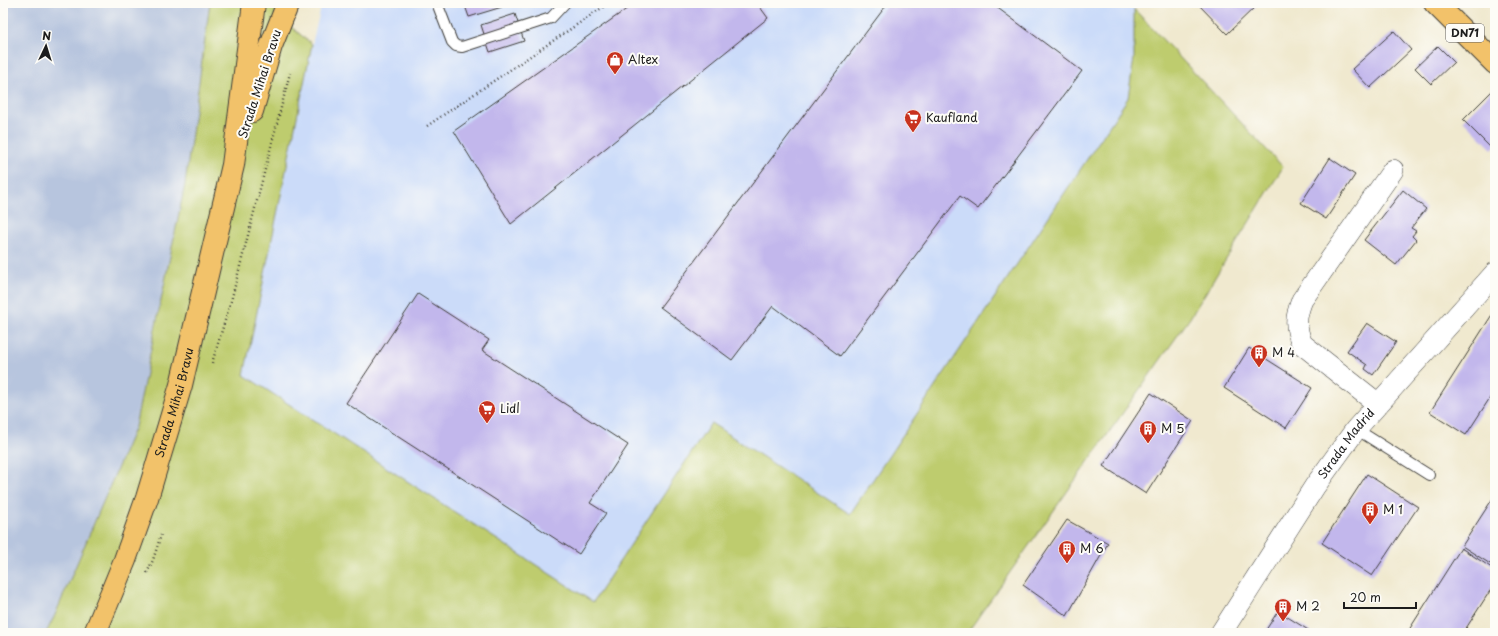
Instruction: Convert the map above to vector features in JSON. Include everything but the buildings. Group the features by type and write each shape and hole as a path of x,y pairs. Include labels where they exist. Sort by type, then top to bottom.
{"main road":[{"name":"Strada Mihai Bravu","path":"95,633 127,553 166,435 198,316 233,165 254,3"},
{"name":"Strada Mihai Bravu","path":"233,165 249,122 271,46 288,3"},
{"name":"DN71","path":"1436,3 1495,63"}],"street":[{"path":"1378,404 1302,344 1296,330 1296,315 1302,300 1393,170"},
{"name":"Strada Madrid","path":"1221,633 1315,486 1356,429 1495,273"}],"lane":[{"path":"437,3 452,42 456,46 462,47 551,18 565,3"},
{"path":"1356,429 1428,475"}],"path":[{"path":"427,126 609,3"}],"shaded area":[{"path":"3,3 210,3 185,184 135,427 46,633 3,633"},
{"path":"322,3 1138,3 1134,9 1134,58 1128,98 850,514 711,423 593,602 244,375 312,44"}],"green space":[{"path":"210,3 280,3 275,14 312,44 244,375 593,602 711,423 850,514 1128,98 1134,58 1134,9 1283,167 1190,318 967,633 46,633 135,427 185,184"}],"place":[{"name":"Altex","path":"615,75"},
{"name":"Kaufland","path":"913,133"},
{"name":"M 4","path":"1259,368"},
{"name":"Lidl","path":"487,424"},
{"name":"M 5","path":"1148,444"},
{"name":"M 1","path":"1370,525"},
{"name":"M 6","path":"1067,564"},
{"name":"M 2","path":"1283,622"}]}
